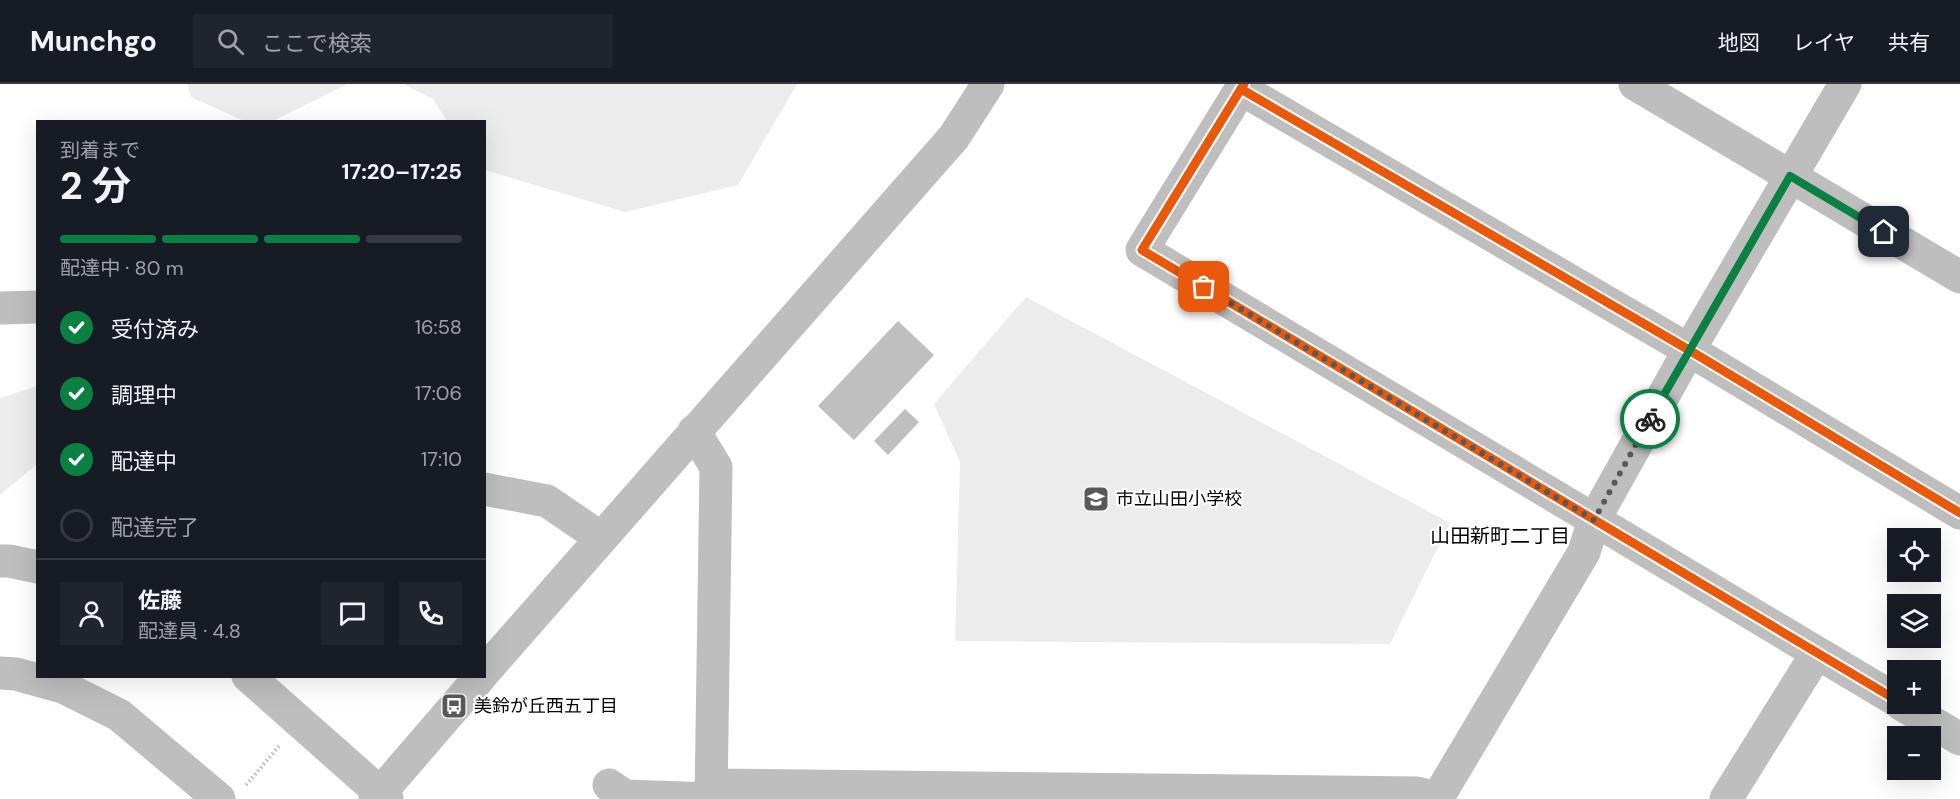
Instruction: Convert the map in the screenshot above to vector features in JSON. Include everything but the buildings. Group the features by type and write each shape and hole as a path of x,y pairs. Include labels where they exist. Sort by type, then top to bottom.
{"street":[{"path":"486,670 954,137 988,84"},
{"path":"1635,84 1960,277"},
{"path":"609,785 625,796 1417,794 1437,798 1584,552 1594,520 1689,350 1845,84"},
{"path":"1887,695 1142,250 1243,86 1960,513"},
{"path":"0,308 36,307"},
{"path":"694,432 716,468 711,794"},
{"path":"486,489 547,501 601,538"},
{"path":"0,561 36,567"},
{"path":"1726,799 1817,653"},
{"path":"0,673 16,674 63,687 119,715 229,796"},
{"path":"250,678 380,797 479,678"},
{"path":"1919,714 1960,739"}],"path":[{"path":"229,796 283,741"}],"shaded area":[{"path":"187,84 347,84 275,120 242,120 191,97"},
{"path":"403,84 797,84 738,185 625,212 486,170 486,120 446,120 433,99"},
{"path":"1026,297 1450,523 1390,644 955,641 960,462 934,404"},
{"path":"898,321 934,355 854,440 818,406"},
{"path":"36,386 36,465 0,495 0,398"},
{"path":"905,409 919,422 888,455 874,441"}],"cycle path":[{"path":"1244,84 1142,250 1887,694"},
{"path":"1241,89 1689,350 1960,513"}],"way so far":[{"path":"1204,287 1594,520 1650,419"}],"place":[{"name":"市立山田小学校","path":"1096,499"},
{"name":"美鈴が丘西五丁目","path":"454,706"}],"district":[{"name":"山田新町二丁目","path":"1500,536"}],"route":[{"path":"1650,419 1790,176 1884,232"}]}
